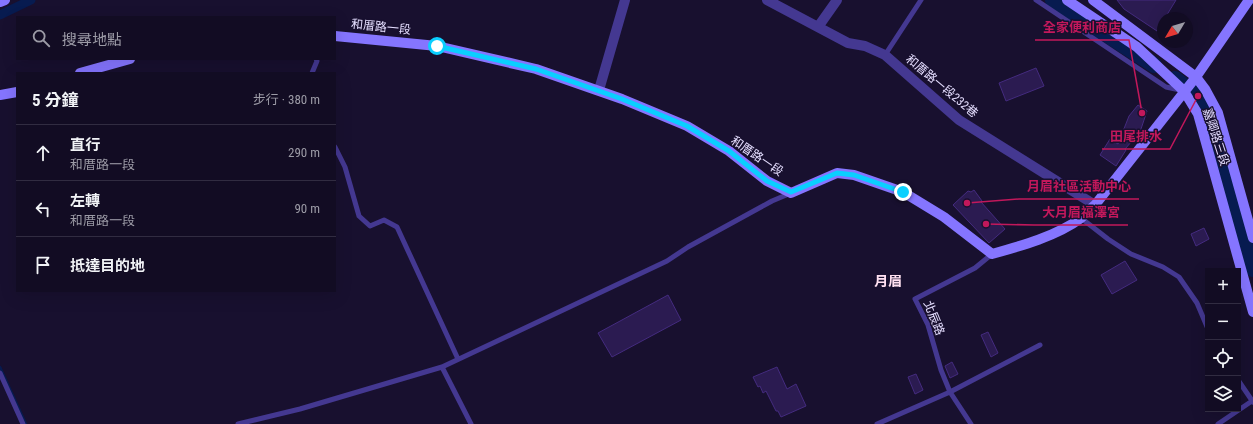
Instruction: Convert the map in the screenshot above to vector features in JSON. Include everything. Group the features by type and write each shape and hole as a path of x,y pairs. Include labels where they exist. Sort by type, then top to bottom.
{"street":[{"path":"0,2 5,0"},
{"path":"599,90 625,0"},
{"name":"和厝路一段232巷","path":"767,0 848,43 864,46 885,55 959,120 1095,205"},
{"path":"818,27 837,0"},
{"name":"嘉卿路三段","path":"1067,0 1137,48 1184,91 1198,114 1253,312"},
{"name":"嘉卿路三段","path":"1093,0 1205,89 1218,113 1253,238"},
{"path":"791,192 837,173 854,175 903,192 944,217 992,254 1030,243 1054,233 1081,218 1095,205 1194,79 1247,1"},
{"name":"和厝路一段","path":"336,36 437,46 536,69 599,90 687,126 729,151 767,181 791,192"},
{"path":"84,72 126,60"},
{"path":"0,95 16,92"}],"lane":[{"path":"885,55 921,0"},
{"path":"1036,0 1166,87 1184,91"},
{"path":"312,72 316,60"},
{"path":"336,149 345,167 360,216 370,226 384,220 397,227 458,359"},
{"path":"238,424 300,409 442,366 667,261 688,247 791,192"},
{"path":"1081,218 1108,239 1131,254 1163,267 1179,277 1197,303 1205,322"},
{"name":"北辰路","path":"970,424 950,392 941,370 928,325 915,299 975,268 992,254"},
{"path":"877,424 950,392 1040,345"},
{"path":"442,366 471,424"},
{"path":"0,373 23,424"},
{"path":"1218,424 1252,402 1241,385"}],"building":[{"path":"1117,0 1176,0 1169,12 1157,12 1157,31 1124,9"},
{"path":"1036,68 1044,86 1006,101 999,83"},
{"path":"1138,105 1147,111 1140,132 1125,149 1126,150 1116,166 1100,155 1110,139 1118,144 1129,116"},
{"path":"974,190 982,201 981,202 1005,229 989,243 953,205 968,191 971,192"},
{"path":"1204,228 1209,239 1196,246 1191,234"},
{"path":"1125,261 1137,280 1112,294 1101,275"},
{"path":"668,295 681,320 612,357 598,333"},
{"path":"988,332 998,353 991,357 981,335"},
{"path":"952,362 958,374 950,378 945,366"},
{"path":"777,367 787,389 796,384 806,406 781,417 778,411 776,411 766,391 763,393 753,377"},
{"path":"916,374 923,390 915,394 908,377"}],"waterway":[{"path":"0,15 31,0"},
{"path":"1053,0 1154,65"},
{"path":"1175,79 1198,96 1215,142 1253,269"},
{"path":"0,367 26,424"}],"place":[{"name":"田尾排水","path":"1198,96"},
{"name":"全家便利商店","path":"1142,113"},
{"name":"月眉社區活動中心","path":"967,203"},
{"name":"大月眉福澤宮","path":"986,224"}],"district":[{"name":"月眉","path":"888,281"}],"route":[{"path":"437,46 536,69 622,99 687,126 729,151 767,181 791,192 837,173 854,175 903,192"}]}
